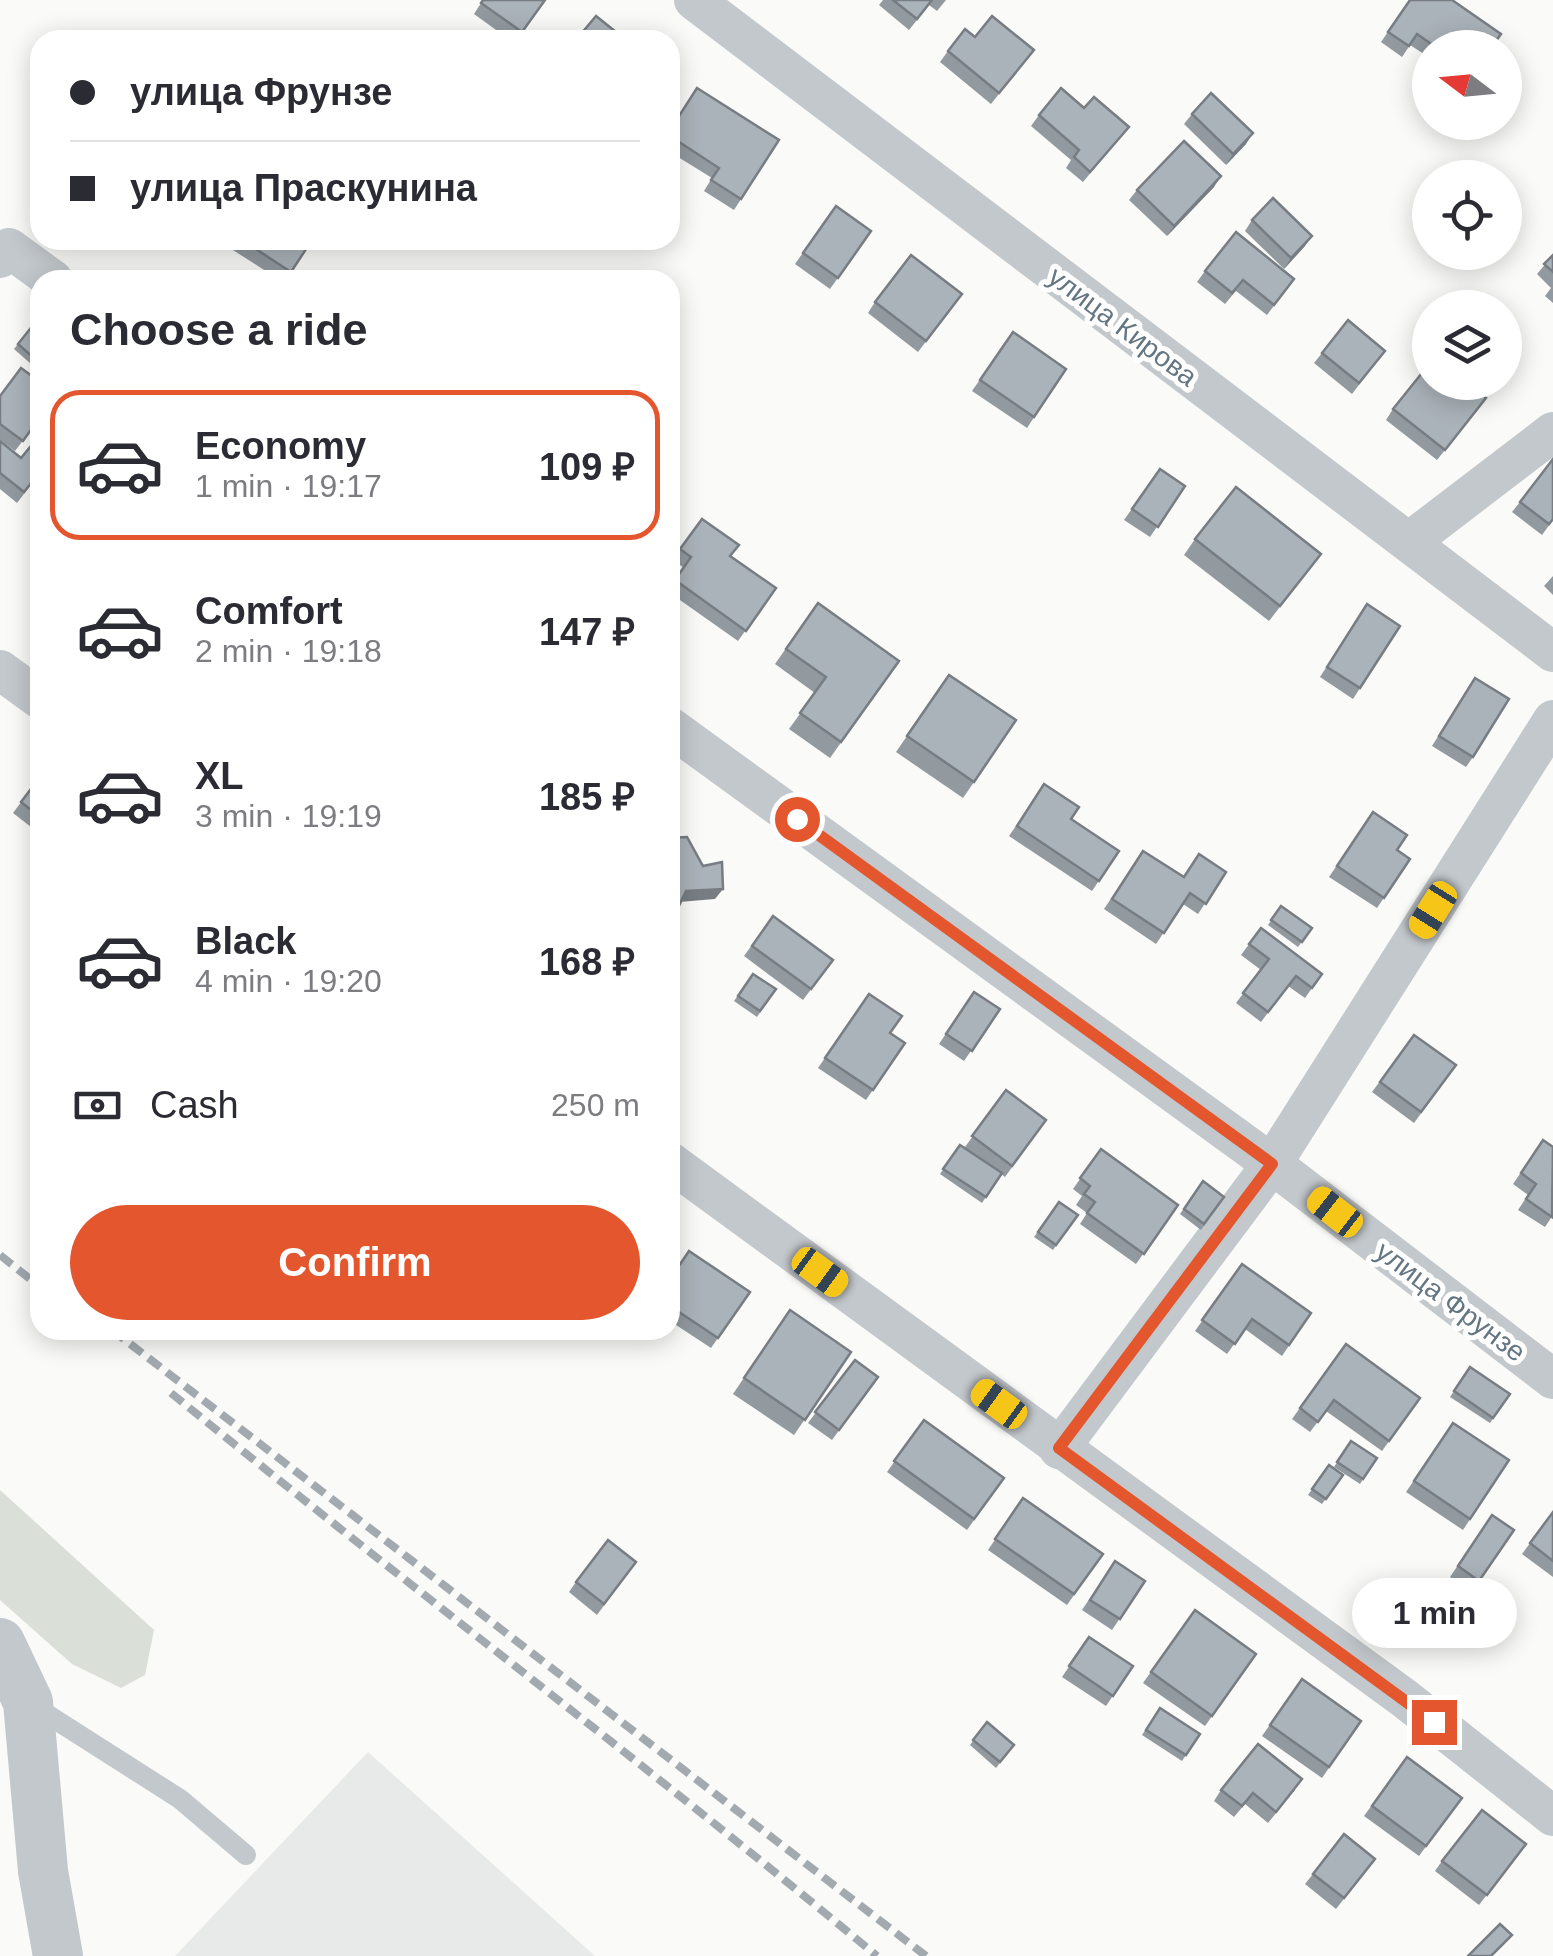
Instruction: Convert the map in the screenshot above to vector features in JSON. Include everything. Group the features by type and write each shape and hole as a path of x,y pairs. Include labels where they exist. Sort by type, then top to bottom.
{"street":[{"name":"улица Кирова","path":"694,0 1553,652"},
{"path":"4,253 35,270"},
{"path":"1409,542 1553,432"},
{"path":"0,670 30,692"},
{"path":"1059,1448 1272,1164 1553,720"},
{"name":"улица Фрунзе","path":"680,734 1272,1164 1553,1379"},
{"path":"680,1169 1404,1698 1553,1816"},
{"path":"0,1643 28,1702 43,1871 58,1956"}],"lane":[{"path":"28,1702 180,1799 246,1854"}],"shaded area":[{"path":"0,1490 154,1630 145,1675 121,1688 72,1664 0,1600"},
{"path":"368,1752 595,1956 175,1956"}],"building":[{"path":"483,0 545,0 523,30 481,3"},
{"path":"893,0 932,0 917,19"},
{"path":"1410,0 1452,0 1495,30 1412,30 1409,46 1388,32"},
{"path":"596,16 614,30 584,30"},
{"path":"992,16 1034,50 999,93 948,51 965,29 975,37"},
{"path":"697,88 779,140 741,199 711,180 719,168 680,143 680,114"},
{"path":"1061,88 1084,108 1094,97 1129,127 1090,172 1074,157 1079,150 1039,115"},
{"path":"1211,93 1253,133 1233,154 1192,114"},
{"path":"1184,141 1221,176 1174,226 1137,190"},
{"path":"1273,198 1312,236 1291,258 1252,220"},
{"path":"836,206 871,231 838,278 803,253"},
{"path":"1236,232 1294,279 1274,305 1243,280 1232,293 1205,271"},
{"path":"257,250 305,250 292,270"},
{"path":"911,255 962,294 926,341 875,302"},
{"path":"1553,255 1553,272 1544,264"},
{"path":"1348,320 1385,351 1359,383 1322,353"},
{"path":"30,329 30,355 18,344"},
{"path":"1013,332 1066,369 1034,417 980,380"},
{"path":"21,368 30,375 30,431 23,441 0,424 0,396"},
{"path":"1412,385 1412,400 1484,400 1445,450 1393,409"},
{"path":"0,441 21,458 30,447 30,484 24,492 0,473"},
{"path":"1553,459 1553,519 1549,524 1520,502"},
{"path":"1160,469 1185,486 1158,527 1132,509"},
{"path":"1236,487 1321,554 1280,606 1195,539"},
{"path":"702,519 739,545 730,556 776,588 746,631 680,584 680,573 691,557 680,549"},
{"path":"818,603 899,661 841,742 800,713 826,677 786,649"},
{"path":"1367,604 1400,626 1360,688 1327,667"},
{"path":"949,675 1016,720 974,782 907,736"},
{"path":"1475,678 1509,699 1473,757 1439,736"},
{"path":"1044,784 1079,807 1071,819 1119,851 1099,881 1017,826"},
{"path":"30,790 30,809 21,802"},
{"path":"1373,812 1407,835 1397,850 1410,859 1384,898 1337,866"},
{"path":"680,837 687,837 703,866 722,862 723,889 686,891 680,904"},
{"path":"1143,851 1184,877 1199,854 1226,872 1206,904 1190,893 1164,933 1112,899"},
{"path":"1281,906 1312,928 1302,942 1271,920"},
{"path":"773,916 833,960 811,989 752,946"},
{"path":"1261,928 1322,974 1312,988 1296,976 1268,1012 1243,993 1269,959 1249,944"},
{"path":"753,974 776,989 760,1011 738,996"},
{"path":"974,992 1000,1009 972,1051 946,1034"},
{"path":"869,994 902,1016 890,1033 905,1043 873,1090 825,1058"},
{"path":"1414,1035 1456,1065 1421,1112 1380,1082"},
{"path":"1006,1090 1046,1120 1012,1166 972,1136"},
{"path":"1543,1140 1553,1147 1552,1217 1526,1199 1536,1184 1521,1173"},
{"path":"960,1145 1002,1173 986,1197 943,1169"},
{"path":"1101,1149 1178,1205 1144,1254 1087,1213 1095,1202 1084,1194 1090,1186 1080,1178"},
{"path":"1203,1181 1224,1197 1204,1224 1184,1209"},
{"path":"1059,1202 1078,1215 1056,1245 1038,1232"},
{"path":"689,1251 750,1292 718,1338 680,1313 680,1264"},
{"path":"1242,1264 1311,1313 1289,1345 1252,1319 1235,1344 1202,1320"},
{"path":"790,1310 851,1352 805,1420 744,1378"},
{"path":"1346,1344 1420,1398 1389,1441 1334,1400 1318,1422 1300,1408"},
{"path":"855,1360 878,1377 839,1430 815,1412"},
{"path":"1470,1367 1510,1394 1493,1418 1454,1391"},
{"path":"924,1420 1004,1478 974,1519 894,1461"},
{"path":"1453,1423 1509,1460 1470,1519 1414,1481"},
{"path":"1351,1441 1377,1458 1363,1479 1337,1462"},
{"path":"1329,1465 1343,1475 1326,1499 1312,1489"},
{"path":"1023,1498 1103,1554 1074,1594 995,1539"},
{"path":"1553,1512 1553,1561 1530,1543"},
{"path":"1492,1515 1514,1530 1479,1581 1458,1566"},
{"path":"608,1540 636,1562 604,1604 576,1582"},
{"path":"1115,1561 1145,1581 1120,1619 1090,1600"},
{"path":"1195,1610 1256,1654 1212,1716 1151,1672"},
{"path":"1089,1637 1133,1666 1113,1696 1069,1666"},
{"path":"1302,1679 1361,1721 1329,1767 1270,1725"},
{"path":"1160,1708 1200,1734 1186,1755 1146,1730"},
{"path":"987,1722 1014,1745 1000,1762 973,1740"},
{"path":"1258,1744 1302,1779 1276,1812 1253,1793 1242,1806 1221,1790"},
{"path":"1407,1757 1462,1798 1426,1846 1372,1806"},
{"path":"1482,1810 1526,1844 1487,1895 1442,1861"},
{"path":"1344,1834 1375,1859 1344,1898 1313,1874"},
{"path":"1500,1924 1512,1935 1491,1956 1468,1956"}],"railway":[{"path":"0,1255 30,1279"},
{"path":"125,1340 926,1956"},
{"path":"171,1393 877,1956"}],"route":[{"path":"797,819 1272,1164 1059,1448 1434,1722"}]}
